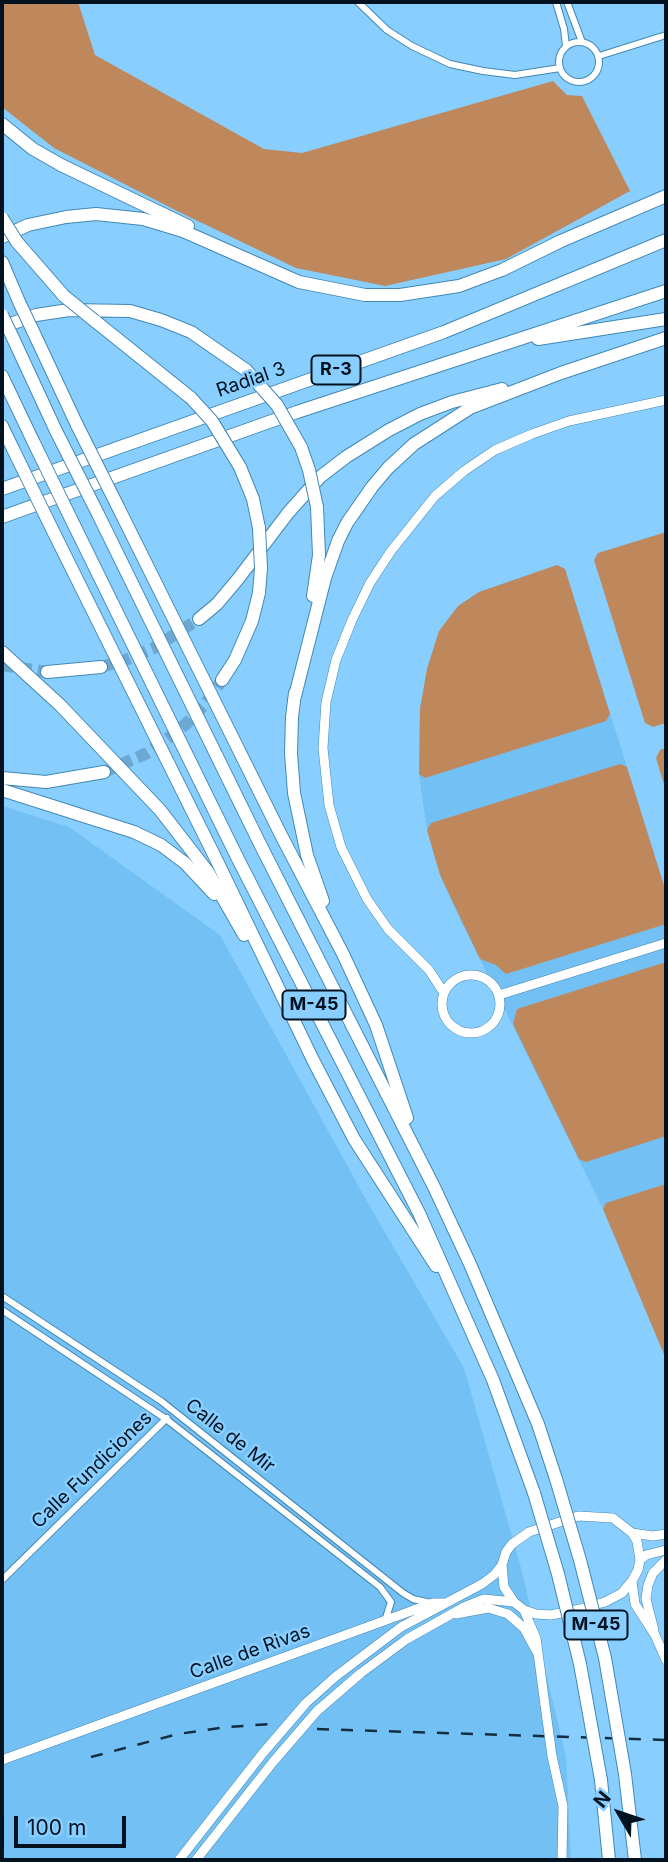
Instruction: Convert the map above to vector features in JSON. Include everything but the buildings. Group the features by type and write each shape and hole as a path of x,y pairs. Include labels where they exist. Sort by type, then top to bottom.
{"highway":[{"path":"2,124 33,149 61,165 237,250 274,273"},
{"path":"2,237 28,225 65,217 96,214 143,219 183,232 299,282 365,295 400,295 459,286 502,270 561,241 666,196"},
{"path":"2,218 17,242 64,296 191,398 212,421 240,467 253,499 259,528 259,593 252,621 235,660 222,680"},
{"name":"Radial 3","path":"2,489 444,332 666,240"},
{"path":"2,261 76,425 343,954 376,1025 408,1121 412,1143"},
{"name":"R-3","path":"2,517 297,412 666,291"},
{"path":"2,327 36,315 69,310 130,312 191,331 246,370 277,405 301,447 317,507 319,555 294,700 291,753 296,804 307,855 343,954"},
{"name":"M-45","path":"2,315 56,431 254,832 412,1143 470,1264 538,1424 580,1560 604,1658 625,1774 635,1860"},
{"path":"499,345 666,319"},
{"path":"199,619 224,596 312,486 346,457 389,430 452,402 561,373 666,338"},
{"path":"294,700 324,578 347,523 372,487 414,444 460,415 561,373"},
{"name":"M-45","path":"2,376 238,859 419,1213 497,1391 534,1493 558,1574 580,1664 601,1780 609,1860"},
{"path":"2,426 218,863 294,1024"},
{"path":"2,652 60,705 160,810 208,872 294,1024 354,1139 435,1265 446,1275"},
{"path":"47,672 100,667"},
{"path":"2,778 46,782 104,772"},
{"path":"2,790 112,824 161,845 185,863 206,884 250,945"}],"street":[{"path":"358,2 387,30 412,46 450,64 483,72 515,75 560,68"},
{"path":"556,2 566,46 560,56 560,68 571,80 585,81 596,73 600,63 599,56 592,46 578,37 567,2"},
{"path":"599,56 666,35"},
{"path":"566,46 582,42"},
{"path":"444,993 429,970 388,929 367,900 341,847 329,804 323,748 326,702 336,660 370,583 409,527 435,496 464,471 495,450 532,434 569,421 666,400"},
{"path":"499,995 666,943"},
{"path":"429,970 453,981"},
{"path":"468,975 484,977 496,988 499,995 500,1006 495,1022 481,1032 466,1033 453,1027 444,1015 444,993 453,981 468,975"},
{"name":"Calle de Mir","path":"2,1296 173,1411 403,1593 413,1599 433,1603"},
{"name":"Calle de Mir","path":"2,1310 166,1419 380,1587 391,1602 385,1621"},
{"name":"Calle Fundiciones","path":"2,1580 173,1411"},
{"path":"578,1516 613,1518 632,1533 637,1541 639,1560 638,1570 622,1593 605,1602 551,1615 536,1615 524,1610 514,1602 504,1587 502,1565 506,1552 519,1537 578,1516"},
{"path":"632,1533 653,1536 666,1534"},
{"path":"639,1560 646,1555 666,1550"},
{"path":"655,1635 646,1599 648,1585 653,1573 666,1560"},
{"name":"Calle de Rivas","path":"2,1760 433,1603 446,1603 482,1584 502,1565"},
{"path":"632,1581 635,1604 655,1635 666,1660"},
{"path":"196,1860 317,1711 382,1657 448,1615 484,1599 514,1602"},
{"path":"179,1860 306,1703 377,1644 401,1627 446,1603"},
{"path":"448,1615 488,1608 508,1614 524,1628 537,1652"},
{"path":"524,1610 536,1638 552,1756 563,1806 562,1860"}],"shaded area":[{"path":"2,2 78,2 95,55 264,149 302,153 553,81 567,95 582,96 630,191 506,259 385,286 296,268 54,148 2,107"},
{"path":"666,532 666,723 653,727 645,723 594,560 598,553"},
{"path":"557,565 565,569 666,892 666,1359 603,1209 440,875 427,830 419,774 420,709 427,669 439,631 458,606 479,592"},
{"path":"557,565 565,569 610,714 606,721 425,778 419,774 420,709 427,669 439,631 458,606 479,592"},
{"path":"666,748 666,791 656,758 660,750"},
{"path":"620,764 627,767 666,892 666,924 506,974 496,965 480,959 440,875 427,830 431,823"},
{"path":"2,806 69,827 220,935 369,1205 464,1368 521,1568 566,1757 571,1860 2,1860"},
{"path":"666,962 666,1136 586,1162 579,1159 513,1024 517,1009"},
{"path":"666,1184 666,1359 603,1209 606,1203"}],"tunnel":[{"path":"101,667 154,648 199,619"},
{"path":"2,665 47,672"},
{"path":"104,772 145,754 167,739 206,703 222,680"}],"railway":[{"path":"91,1757 178,1734 273,1724"},
{"path":"317,1729 666,1740"}]}
